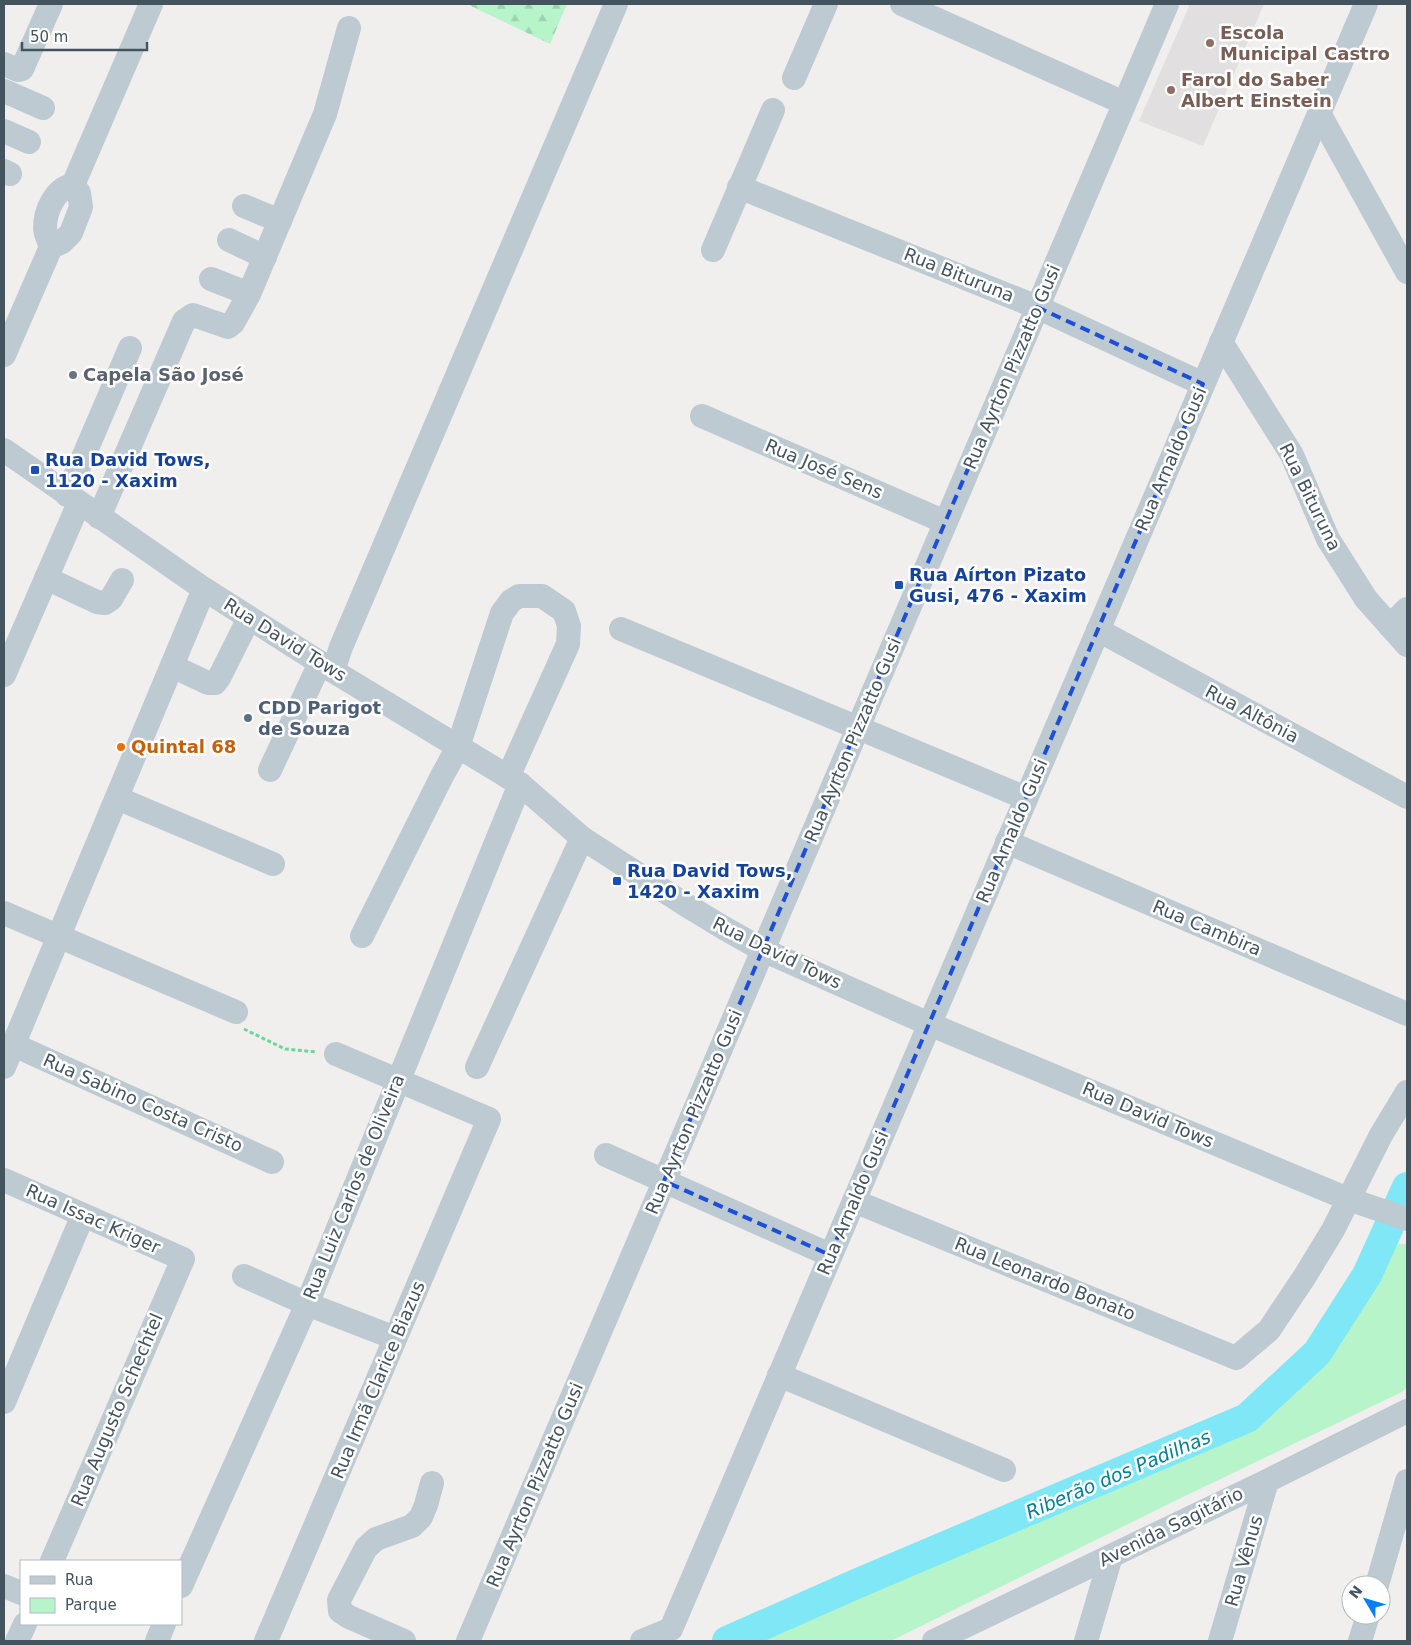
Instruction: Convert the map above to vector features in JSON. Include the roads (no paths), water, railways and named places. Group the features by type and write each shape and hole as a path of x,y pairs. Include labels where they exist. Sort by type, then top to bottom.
{"street":[{"path":"4,64 18,70 22,69 51,4"},
{"path":"4,355 51,247 45,230 52,201 66,186 73,186 151,4"},
{"path":"270,770 340,646 616,4"},
{"path":"794,78 826,4"},
{"name":"Rua Ayrton Pizzatto Gusi","path":"468,1641 1166,4"},
{"name":"Rua Arnaldo Gusi","path":"642,1641 671,1629 1366,4"},
{"path":"913,6 1124,103"},
{"path":"99,517 184,321 193,315 228,327 233,323 249,294 325,114 349,28"},
{"path":"4,91 43,108"},
{"path":"713,250 773,110"},
{"path":"1319,113 1407,272"},
{"path":"4,131 29,142"},
{"name":"Rua Bituruna","path":"740,187 1037,307 1203,384"},
{"path":"244,206 280,221"},
{"path":"229,240 265,257"},
{"path":"211,279 249,294"},
{"name":"Rua Bituruna","path":"1221,342 1292,455 1328,538 1366,598 1407,645"},
{"path":"4,675 46,578 73,499 130,348"},
{"name":"Rua José Sens","path":"702,416 946,522"},
{"name":"Rua David Tows","path":"4,450 204,589 327,667 514,781 582,838 686,905 763,950 929,1024 1359,1202 1407,1219"},
{"path":"46,578 97,602 105,603 111,599 122,580"},
{"path":"4,1067 204,589"},
{"name":"Rua Luiz Carlos de Oliveira","path":"182,1584 307,1304 398,1081 568,644 569,626 564,611 542,596 519,596 502,613 458,747 362,936"},
{"path":"1390,626 1407,609"},
{"path":"172,666 208,683 215,683 250,618"},
{"path":"621,629 1026,798"},
{"name":"Rua Altônia","path":"1098,630 1407,797"},
{"path":"117,798 273,864"},
{"path":"477,1067 582,838"},
{"name":"Rua Cambira","path":"1007,842 1407,1014"},
{"path":"4,913 236,1012"},
{"name":"Rua Sabino Costa Cristo","path":"14,1045 272,1162"},
{"path":"336,1054 398,1081"},
{"name":"Rua Irmã Clarice Biazus","path":"266,1641 489,1119 398,1081"},
{"path":"1359,1202 1381,1135 1407,1092"},
{"path":"606,1155 830,1255"},
{"name":"Rua Issac Kriger","path":"4,1180 183,1259"},
{"name":"Rua Leonardo Bonato","path":"854,1201 1236,1358 1269,1330 1324,1245 1359,1202"},
{"path":"4,1402 83,1215"},
{"name":"Rua Augusto Schechtel","path":"52,1560 183,1259"},
{"path":"244,1276 307,1304 395,1338"},
{"path":"779,1375 1004,1470"},
{"name":"Avenida Sagitário","path":"934,1641 957,1635 1111,1556 1268,1481 1407,1411"},
{"name":"Rua Vênus","path":"1220,1641 1268,1481"},
{"path":"1380,1575 1407,1481"},
{"path":"404,1641 361,1633 349,1617 340,1611 339,1600 366,1548 376,1539 412,1526 421,1517 432,1482"},
{"path":"1086,1641 1111,1556"},
{"path":"4,1586 20,1593"},
{"path":"17,1641 25,1625"},
{"path":"157,1641 164,1625"},
{"path":"1360,1641 1365,1625"}],"waterway":[{"name":"Riberão dos Padilhas","path":"727,1641 856,1584 1247,1418 1317,1353 1367,1275 1407,1187"}],"place":[{"name":"Escola Municipal Castro","path":"1210,43"},
{"name":"Farol do Saber Albert Einstein","path":"1171,90"},
{"name":"Capela São José","path":"73,375"},
{"name":"Rua David Tows, 1120 - Xaxim","path":"35,470"},
{"name":"Rua Aírton Pizato Gusi, 476 - Xaxim","path":"899,585"},
{"name":"CDD Parigot de Souza","path":"248,718"},
{"name":"Quintal 68","path":"121,747"},
{"name":"Rua David Tows, 1420 - Xaxim","path":"617,881"}]}
